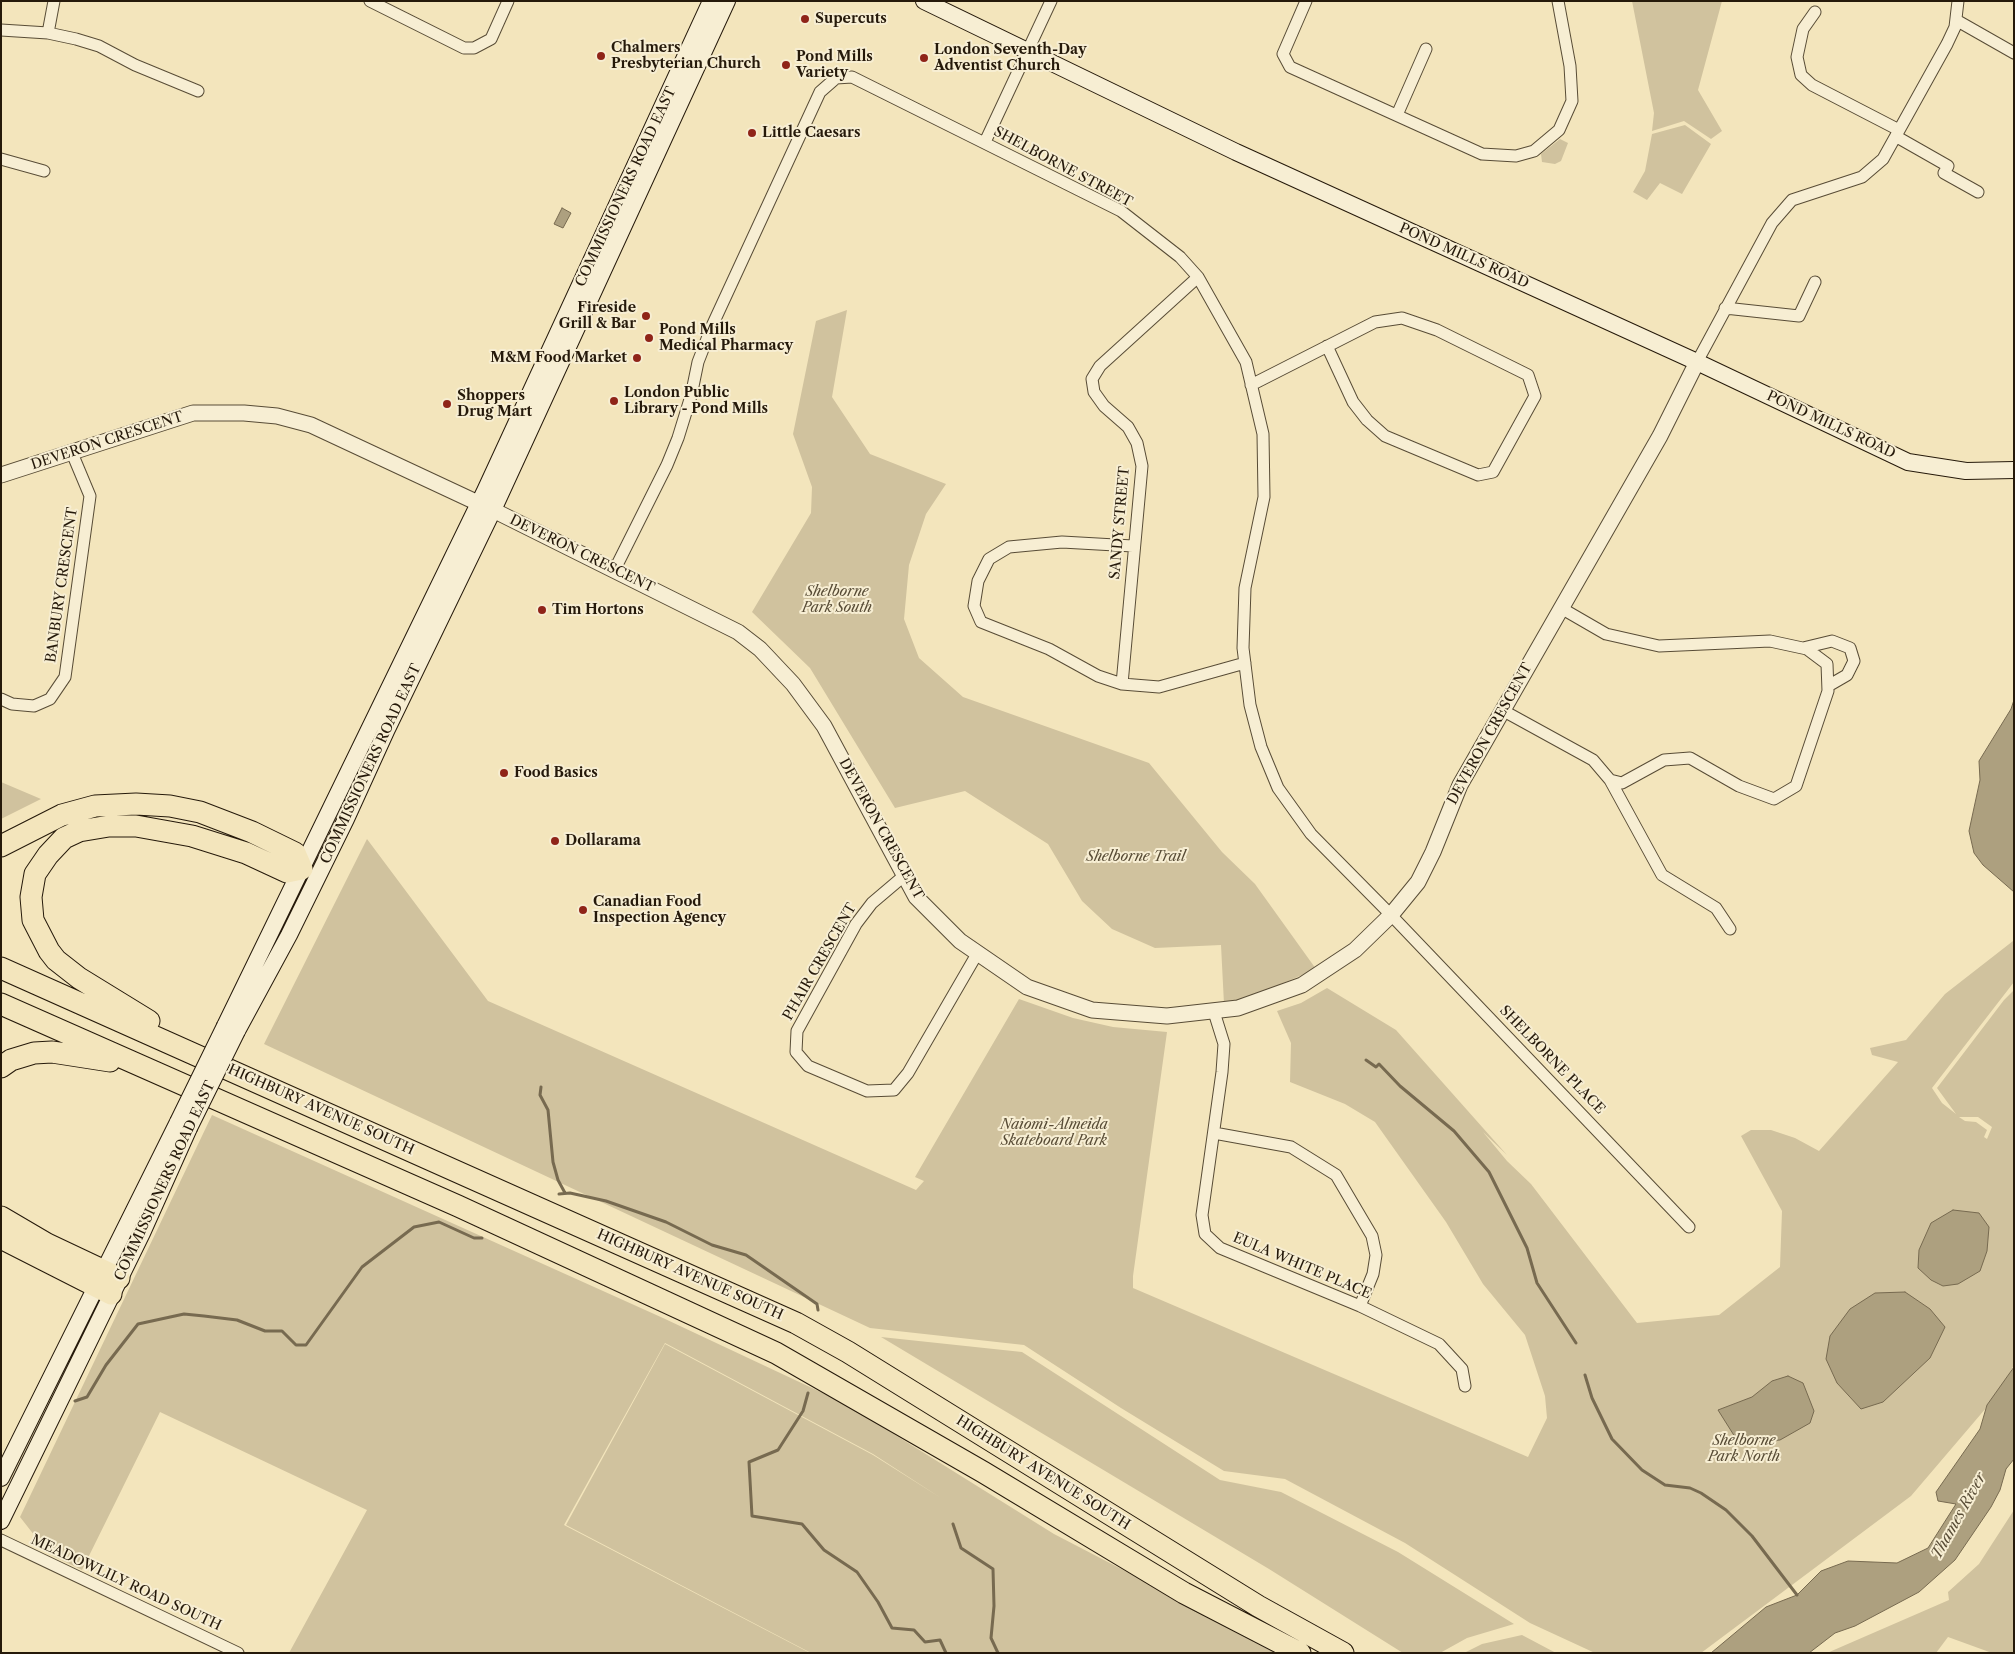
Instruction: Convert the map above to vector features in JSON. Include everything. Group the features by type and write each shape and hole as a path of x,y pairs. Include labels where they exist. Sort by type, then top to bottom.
{"highway":[{"path":"1,846 62,816 95,806 136,804 170,806 200,812 252,832 295,854 310,873"},
{"path":"191,1052 177,1039 79,978 56,960 37,931 33,920 31,897 38,869 64,838 79,831 109,826 136,826 192,836 246,853 287,872 310,873"},
{"name":"HIGHBURY AVENUE SOUTH","path":"1,968 796,1323 848,1352 1258,1606 1342,1653"},
{"name":"HIGHBURY AVENUE SOUTH","path":"1,1004 180,1081 776,1353 983,1472 1184,1592 1300,1653"},
{"path":"1,1066 11,1060 34,1053 52,1052 109,1061 180,1081"},
{"path":"1,1217 108,1282"},
{"path":"1,1238 108,1282"}],"main road":[{"name":"COMMISSIONERS ROAD EAST","path":"486,506 711,1"},
{"name":"COMMISSIONERS ROAD EAST","path":"1,1521 108,1282 231,1029 310,873 727,1"},
{"name":"POND MILLS ROAD","path":"924,1 1236,152 1697,362 1908,462 1966,470 2014,470"},
{"name":"COMMISSIONERS ROAD EAST","path":"1,1478 108,1282"}],"street":[{"path":"48,34 54,1"},
{"path":"370,1 464,48 474,48 491,39 508,1"},
{"path":"985,142 1051,1"},
{"path":"1306,1 1283,54 1290,67 1482,154 1516,156 1534,151 1558,130 1572,102 1570,66 1558,1"},
{"path":"1697,362 1772,223 1792,200 1862,177 1883,159 1947,44 1956,20 1958,1"},
{"path":"1815,12 1803,29 1797,56 1801,75 1812,85 1898,134 1948,166 1944,173 1978,192"},
{"path":"1956,20 2014,53"},
{"path":"1,30 48,34 99,46 136,65 198,91"},
{"path":"1397,115 1426,49"},
{"name":"SHELBORNE STREET","path":"615,569 678,438 691,396 698,362 712,326 820,92 836,78 852,77 1121,211 1180,257 1198,277 1246,362 1263,434 1264,497 1245,588 1243,648 1250,705 1258,739 1278,788 1311,834 1391,915"},
{"path":"1,159 44,171"},
{"name":"SANDY STREET","path":"1122,684 1133,546 1142,466 1137,443 1128,427 1104,406 1094,392 1092,378 1100,366 1198,277"},
{"path":"1725,308 1799,316 1815,282"},
{"path":"1251,385 1327,346 1375,322 1402,318 1437,330 1528,375 1535,396 1493,472 1478,475 1385,436 1367,420 1353,402 1327,346"},
{"name":"DEVERON CRESCENT","path":"1,475 193,413 244,413 277,416 311,425 486,506 738,632 760,649 792,684 824,726 916,897 960,942 1027,987 1092,1010 1167,1016 1238,1008 1302,985 1355,950 1391,915 1418,882 1433,852 1460,785 1660,436 1697,362"},
{"name":"BANBURY CRESCENT","path":"1,699 12,704 34,706 50,699 65,677 90,496 72,453"},
{"path":"1133,546 1062,542 1009,547 989,559 978,581 974,606 981,622 1049,649 1098,676 1122,684 1159,687 1245,663"},
{"path":"1561,608 1606,634 1660,646 1770,641 1803,648 1827,664 1828,691 1796,786 1774,799 1739,786 1690,758 1664,760 1622,783 1610,780"},
{"path":"1803,648 1832,641 1850,648 1854,661 1847,675 1828,686"},
{"path":"1502,710 1593,760 1610,780 1662,875 1716,908 1730,929"},
{"name":"PHAIR CRESCENT","path":"905,875 872,903 856,924 797,1031 796,1052 808,1066 867,1091 894,1090 908,1073 977,954"},
{"name":"SHELBORNE PLACE","path":"1391,915 1690,1227"},
{"name":"EULA WHITE PLACE","path":"1214,1012 1224,1044 1202,1215 1205,1234 1220,1248 1360,1306 1440,1344 1462,1369 1465,1386"},
{"path":"1214,1133 1290,1147 1336,1175 1372,1236 1376,1255 1373,1274 1360,1306"},
{"name":"MEADOWLILY ROAD SOUTH","path":"1,1540 238,1653"}],"green space":[{"path":"1632,1 1722,1 1698,90 1722,131 1711,139 1684,121 1652,131 1654,113"},
{"path":"1685,125 1711,144 1682,194 1660,183 1647,200 1633,192 1645,171 1652,134"},
{"path":"1560,139 1568,143 1561,161 1555,164 1542,162 1541,154"},
{"name":"Shelborne Trail","path":"847,310 832,397 870,454 946,484 926,514 909,565 904,619 919,658 963,697 1149,763 1222,852 1255,884 1316,969 1253,996 1224,1004 1221,945 1155,948 1112,929 1082,901 1048,844 965,791 895,808 810,668 752,612 811,513 812,487 793,434 816,321"},
{"path":"1,782 41,799 1,819"},
{"path":"367,839 488,1001 916,1190 924,1181 915,1177 1019,999 1073,1018 1113,1027 1167,1032 1133,1276 1133,1288 1528,1457 1547,1418 1545,1396 1525,1335 1483,1284 1446,1222 1375,1122 1345,1104 1290,1082 1291,1043 1277,1011 1301,1003 1327,988 1396,1030 1507,1155 1483,1132 1507,1161 1531,1184 1637,1323 1719,1315 1780,1267 1782,1211 1741,1136 1751,1130 1771,1130 1795,1138 1819,1151 1898,1062 1872,1055 1870,1048 1906,1040 1945,994 2013,941 2014,982 1932,1088 1942,1103 1956,1114 1937,1088 2004,1000 2014,990 2014,1365 1998,1394 1911,1496 1701,1653 1595,1653 1530,1623 1405,1543 1285,1479 1224,1471 1121,1408 1024,1345 870,1328 264,1044","holes":["1959,1117 1978,1117 1992,1127 1987,1139 1984,1137 1987,1130 1976,1122 1965,1121"]},
{"path":"212,1115 663,1318 844,1403 1054,1534 1283,1653 811,1653 566,1525 665,1344 873,1455 941,1498 873,1454 665,1343 564,1525 810,1653 289,1653 367,1510 160,1412 82,1570 49,1554 20,1517"},
{"path":"881,1337 1022,1352 1220,1480 1281,1492 1398,1552 1514,1624 1467,1638 1440,1653 1403,1653 1269,1569"},
{"path":"2014,1510 2014,1653 1992,1653 1948,1637 1936,1653 1827,1653 1949,1600 1948,1592 1979,1564"},
{"path":"1522,1635 1556,1653 1464,1653 1482,1644"}],"water":[{"path":"562,208 571,213 563,228 554,224"},
{"path":"2014,700 2014,892 1983,865 1974,853 1969,831 1980,780 1979,761 2011,709"},
{"path":"1953,1210 1979,1213 1989,1227 1987,1251 1980,1271 1958,1284 1943,1286 1931,1280 1918,1268 1919,1250 1931,1223"},
{"path":"1905,1292 1930,1309 1945,1327 1930,1358 1883,1402 1861,1409 1837,1383 1826,1359 1830,1336 1850,1309 1875,1293"},
{"name":"Thames River","path":"2014,1367 2014,1459 2006,1469 2000,1490 1991,1507 1955,1560 1919,1592 1855,1626 1835,1633 1809,1653 1711,1653 1766,1607 1797,1595 1821,1571 1848,1561 1897,1563 1928,1548 1956,1504 1938,1501 1936,1492 1980,1429 1987,1405"},
{"path":"1788,1376 1803,1383 1814,1411 1810,1423 1780,1440 1742,1443 1735,1437 1718,1410 1752,1397 1772,1381"}],"waterway":[{"path":"1366,1060 1376,1067 1379,1064 1400,1086 1454,1131 1489,1172 1527,1248 1537,1283 1576,1343"},
{"path":"541,1087 540,1095 548,1110 553,1162 558,1180 565,1193"},
{"path":"559,1194 570,1193 606,1201 666,1222 712,1245 746,1255 817,1304 818,1310"},
{"path":"75,1401 87,1397 106,1365 138,1324 184,1314 237,1320 265,1331 282,1331 296,1345 306,1345 362,1267 414,1227 439,1222 474,1238 482,1238"},
{"path":"1585,1375 1592,1398 1612,1439 1642,1470 1665,1485 1690,1488 1726,1510 1752,1536 1797,1595"},
{"path":"808,1393 803,1411 778,1450 749,1462 752,1516 802,1524 824,1550 857,1572 878,1602 892,1628 914,1630 925,1642 940,1640 946,1653"},
{"path":"953,1524 961,1548 993,1569 994,1606 991,1638 998,1653"}],"place":[{"name":"Supercuts","path":"805,19"},
{"name":"Chalmers Presbyterian Church","path":"601,56"},
{"name":"London Seventh-Day Adventist Church","path":"924,58"},
{"name":"Pond Mills Variety","path":"786,65"},
{"name":"Little Caesars","path":"752,133"},
{"name":"Fireside Grill & Bar","path":"646,316"},
{"name":"Pond Mills Medical Pharmacy","path":"649,338"},
{"name":"M&M Food Market","path":"637,358"},
{"name":"London Public Library - Pond Mills","path":"614,401"},
{"name":"Shoppers Drug Mart","path":"447,404"},
{"name":"Tim Hortons","path":"542,610"},
{"name":"Food Basics","path":"504,773"},
{"name":"Dollarama","path":"555,841"},
{"name":"Canadian Food Inspection Agency","path":"583,910"}],"park label":[{"name":"Shelborne Park South","path":"837,600"},
{"name":"Naiomi-Almeida Skateboard Park","path":"1054,1134"},
{"name":"Shelborne Park North","path":"1744,1449"}]}
